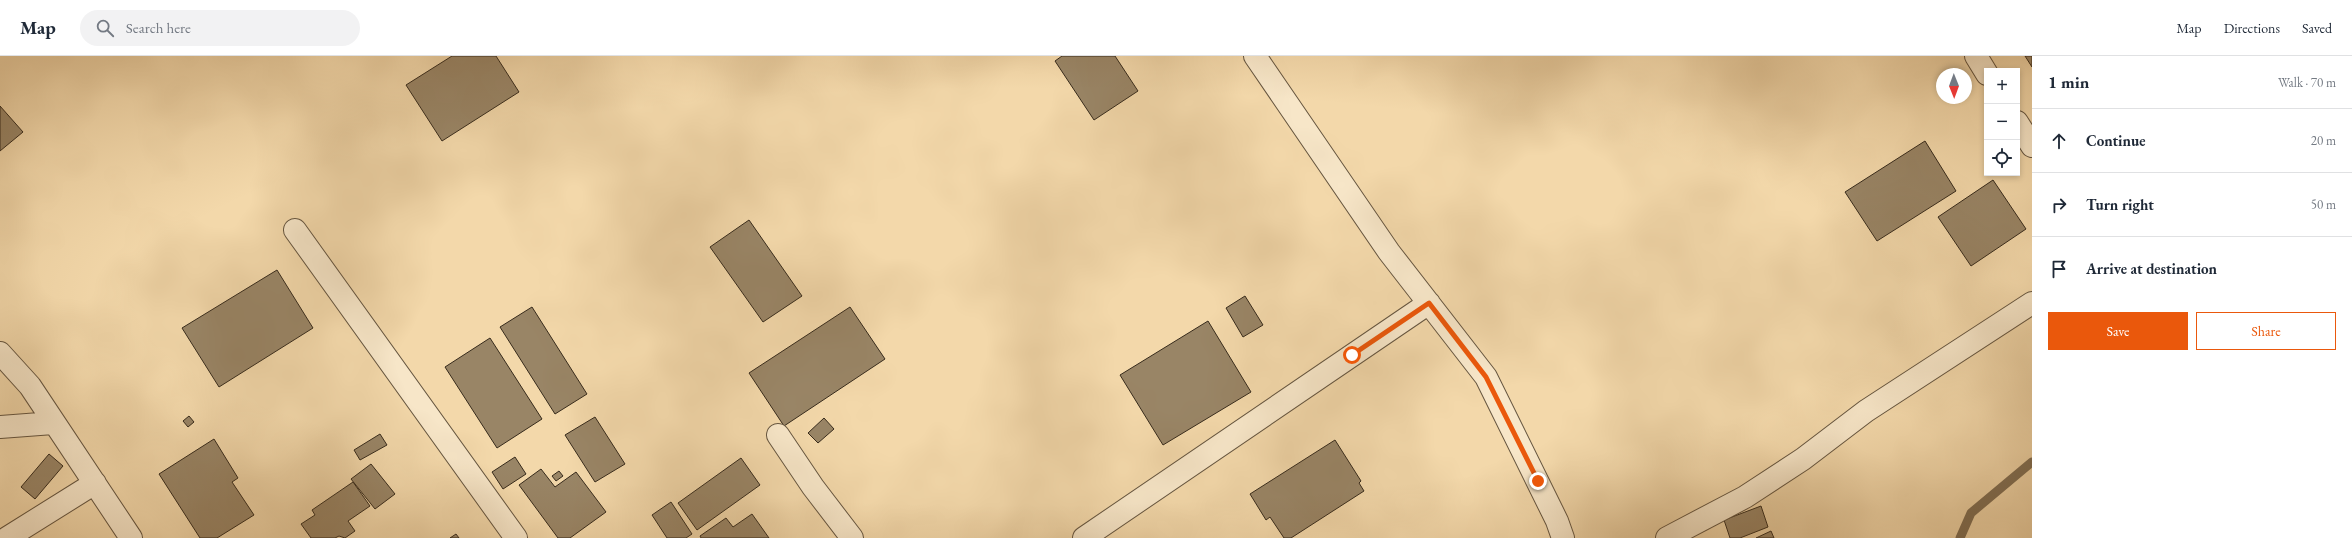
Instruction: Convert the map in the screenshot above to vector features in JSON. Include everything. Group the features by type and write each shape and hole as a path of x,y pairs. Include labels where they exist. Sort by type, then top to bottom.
{"street":[{"path":"1255,56 1390,252 1486,377 1557,521 1563,538"},
{"path":"1976,56 1984,69"},
{"path":"2020,127 2032,146"},
{"path":"295,230 516,538"},
{"path":"1084,538 1429,303"},
{"path":"1666,538 1745,497 1803,459 1866,411 2032,303"},
{"path":"0,353 30,386 52,423 95,483 131,538"},
{"path":"0,428 52,423"},
{"path":"778,435 813,487 852,538"},
{"path":"7,538 95,483"}],"building":[{"path":"452,56 496,56 519,92 442,141 406,85"},
{"path":"1062,56 1115,56 1138,91 1094,120 1055,61"},
{"path":"2025,56 2032,56 2032,67"},
{"path":"0,106 23,132 0,151"},
{"path":"1925,141 1956,191 1877,241 1845,192"},
{"path":"1993,180 2026,229 1971,266 1938,217"},
{"path":"749,220 802,296 763,322 710,247"},
{"path":"277,270 313,328 219,387 182,328"},
{"path":"1245,296 1263,325 1243,337 1226,308"},
{"path":"532,307 587,394 555,414 500,327"},
{"path":"850,307 885,359 784,426 749,373"},
{"path":"1208,321 1251,392 1163,445 1120,375"},
{"path":"490,338 542,419 497,448 445,367"},
{"path":"189,416 194,422 188,427 183,421"},
{"path":"595,417 625,464 595,482 565,435"},
{"path":"824,418 834,429 818,443 808,433"},
{"path":"380,434 387,445 360,460 354,450"},
{"path":"214,439 238,478 232,482 254,515 217,538 200,538 159,474"},
{"path":"1335,440 1361,481 1359,483 1364,491 1291,538 1284,538 1270,517 1266,520 1250,494"},
{"path":"49,454 63,466 35,499 21,487"},
{"path":"515,457 526,474 503,489 492,472"},
{"path":"741,458 760,485 697,530 678,503"},
{"path":"371,464 395,494 375,509 351,479"},
{"path":"541,469 555,487 576,472 606,512 570,538 558,538 519,485"},
{"path":"559,471 563,476 556,481 552,476"},
{"path":"353,482 370,506 348,521 355,531 345,538 339,536 335,538 311,538 301,524 315,515 312,510"},
{"path":"671,502 692,534 686,538 667,538 652,515"},
{"path":"1761,506 1768,527 1740,538 1730,538 1724,520"},
{"path":"752,514 769,538 701,538 700,536 726,518 733,527"},
{"path":"1771,531 1774,538 1756,538"},
{"path":"456,534 459,538 450,538"}],"waterway":[{"path":"1960,538 1971,513 2032,462"}],"route":[{"path":"1352,355 1429,303 1486,377 1538,481"}]}
